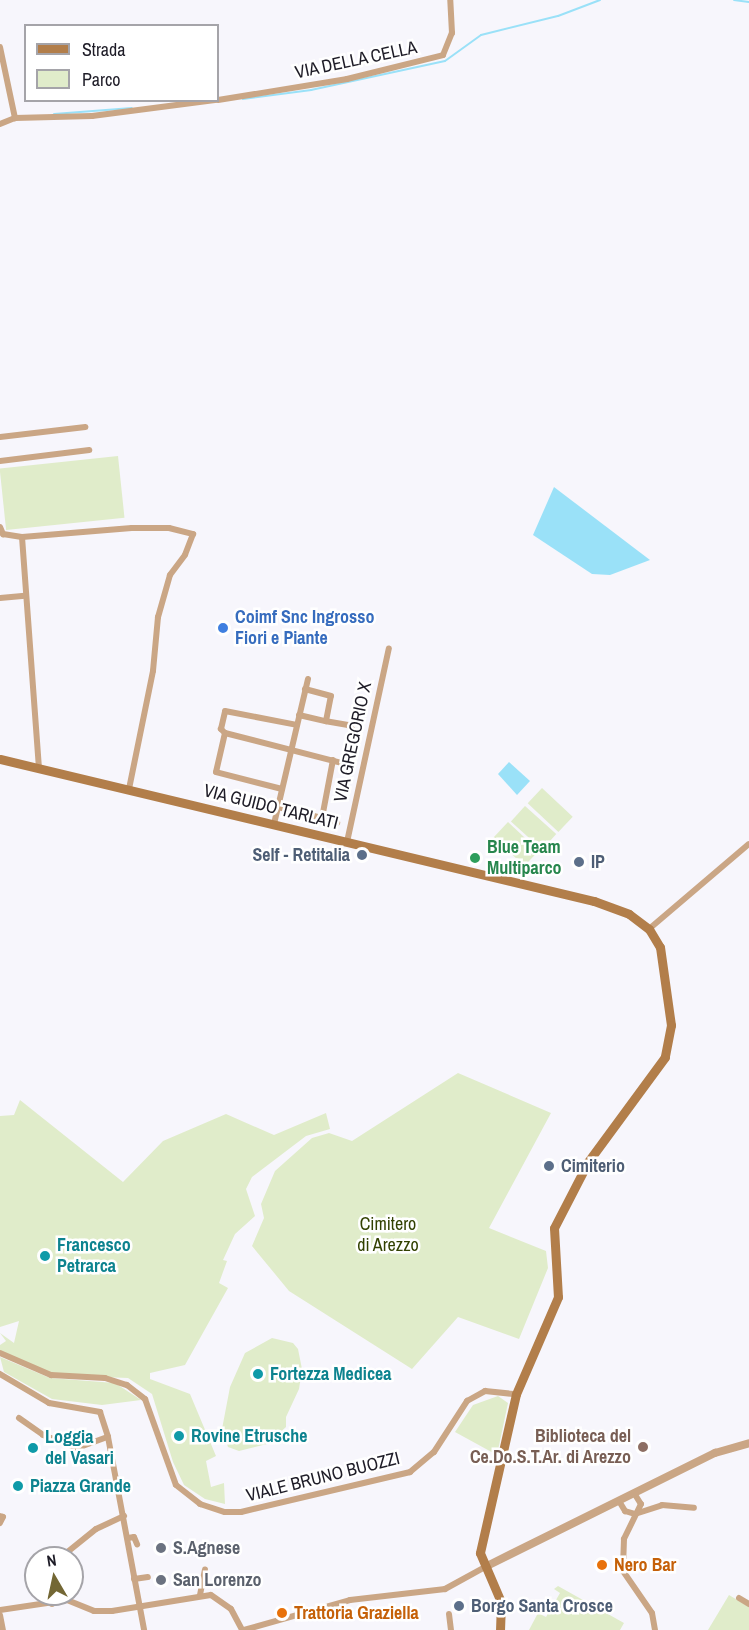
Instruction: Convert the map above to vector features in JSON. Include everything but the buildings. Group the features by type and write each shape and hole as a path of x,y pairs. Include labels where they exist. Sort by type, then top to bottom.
{"main road":[{"name":"VIA GUIDO TARLATI","path":"0,759 535,887"},
{"path":"382,850 419,853 468,865 535,887 597,902 629,914 649,929 660,947 670,1041 658,1068 588,1162 563,1205 554,1228 558,1297 516,1394 480,1552 501,1602 500,1630"},
{"path":"416,859 468,865"}],"street":[{"name":"VIA DELLA CELLA","path":"219,100 347,79 443,55 452,33 450,0"},
{"path":"0,47 15,118"},
{"name":"VIA DELLA CELLA","path":"0,124 15,118 92,116 200,102"},
{"path":"0,437 85,427"},
{"path":"0,461 89,450"},
{"path":"0,526 3,534 22,537 132,528 169,528 193,534 185,555 170,575 158,617 153,671 129,789"},
{"path":"22,537 39,768"},
{"path":"0,598 25,596"},
{"name":"VIA GREGORIO X","path":"347,842 389,648"},
{"path":"274,824 308,679"},
{"path":"305,689 331,696 326,721"},
{"path":"297,725 225,711 221,729 225,733 342,763 349,757 354,731 348,725 299,715"},
{"path":"225,733 216,772 282,789"},
{"path":"322,818 333,760"},
{"path":"278,807 338,822"},
{"path":"649,929 749,844"},
{"name":"VIALE BRUNO BUOZZI","path":"0,1353 51,1375 105,1378 127,1385 145,1399 176,1485 200,1504 225,1512 241,1512 410,1472 435,1452 467,1401 485,1391 516,1394"},
{"path":"0,1374 49,1403 94,1408 102,1417 124,1516 144,1630"},
{"path":"19,1419 43,1434 77,1448 108,1437"},
{"path":"82,1606 94,1611 200,1595 222,1600 243,1630 350,1600 445,1589 715,1453 732,1446 749,1443"},
{"path":"732,1446 749,1450"},
{"path":"634,1492 641,1504 624,1539 623,1571 652,1613 655,1630"},
{"path":"619,1500 625,1511 635,1514 662,1505 694,1508"},
{"path":"75,1546 96,1529 124,1516"},
{"path":"128,1538 135,1537 137,1544"},
{"path":"200,1595 205,1569"},
{"path":"134,1579 148,1577"},
{"path":"739,1598 749,1604"},
{"path":"0,1610 35,1606"},
{"path":"448,1614 451,1630"},
{"path":"0,1615 3,1630"}],"green space":[{"path":"118,456 124,518 6,530 0,468"},
{"path":"542,788 573,817 558,832 528,803"},
{"path":"525,806 556,834 542,850 511,822"},
{"path":"508,822 539,851 524,866 494,837"},
{"name":"Cimitero di Arezzo","path":"458,1073 551,1113 489,1228 546,1251 548,1268 519,1339 458,1317 412,1369 289,1291 252,1246 264,1218 261,1204 275,1171 312,1138 329,1133 352,1141"},
{"path":"20,1100 123,1182 163,1141 226,1114 274,1135 326,1113 330,1129 306,1136 252,1177 246,1189 255,1216 235,1234 223,1260 227,1261 219,1283 228,1288 185,1365 150,1373 150,1379 190,1394 216,1456 206,1461 211,1487 224,1483 225,1504 205,1499 184,1485 173,1462 152,1394 128,1378 51,1375 0,1353 0,1345 6,1341 0,1333 14,1343 19,1321 0,1327 0,1116 14,1115"},
{"path":"272,1338 293,1343 298,1349 302,1369 299,1389 286,1417 286,1427 267,1444 239,1451 228,1447 222,1429 230,1387 245,1353"},
{"path":"0,1357 50,1378 115,1383 141,1400 102,1405 52,1399 4,1372"},
{"path":"498,1396 508,1403 497,1455 455,1432 473,1405"},
{"path":"558,1586 624,1623 620,1630 529,1630 538,1613 546,1617 560,1593 554,1589"},
{"path":"729,1595 749,1607 749,1630 708,1630"}],"water":[{"path":"554,487 650,560 610,575 592,574 533,535"},
{"path":"509,762 530,781 517,795 498,774"}],"waterway":[{"path":"243,99 311,90 445,61 481,35 558,16 600,0"},
{"path":"734,0 749,2"},
{"path":"54,114 132,108"}],"place":[{"name":"Coimf Snc Ingrosso Fiori e Piante","path":"223,628"},
{"name":"Self - Retitalia","path":"362,855"},
{"name":"Blue Team Multiparco","path":"475,858"},
{"name":"IP","path":"579,862"},
{"name":"Cimiterio","path":"549,1166"},
{"name":"Francesco Petrarca","path":"45,1256"},
{"name":"Fortezza Medicea","path":"258,1374"},
{"name":"Rovine Etrusche","path":"179,1436"},
{"name":"Biblioteca del Ce.Do.S.T.Ar. di Arezzo","path":"643,1447"},
{"name":"Loggia del Vasari","path":"33,1448"},
{"name":"Piazza Grande","path":"18,1486"},
{"name":"S.Agnese","path":"161,1548"},
{"name":"Nero Bar","path":"602,1565"},
{"name":"San Lorenzo","path":"161,1580"},
{"name":"Borgo Santa Crosce","path":"459,1606"},
{"name":"Trattoria Graziella","path":"282,1613"}]}
